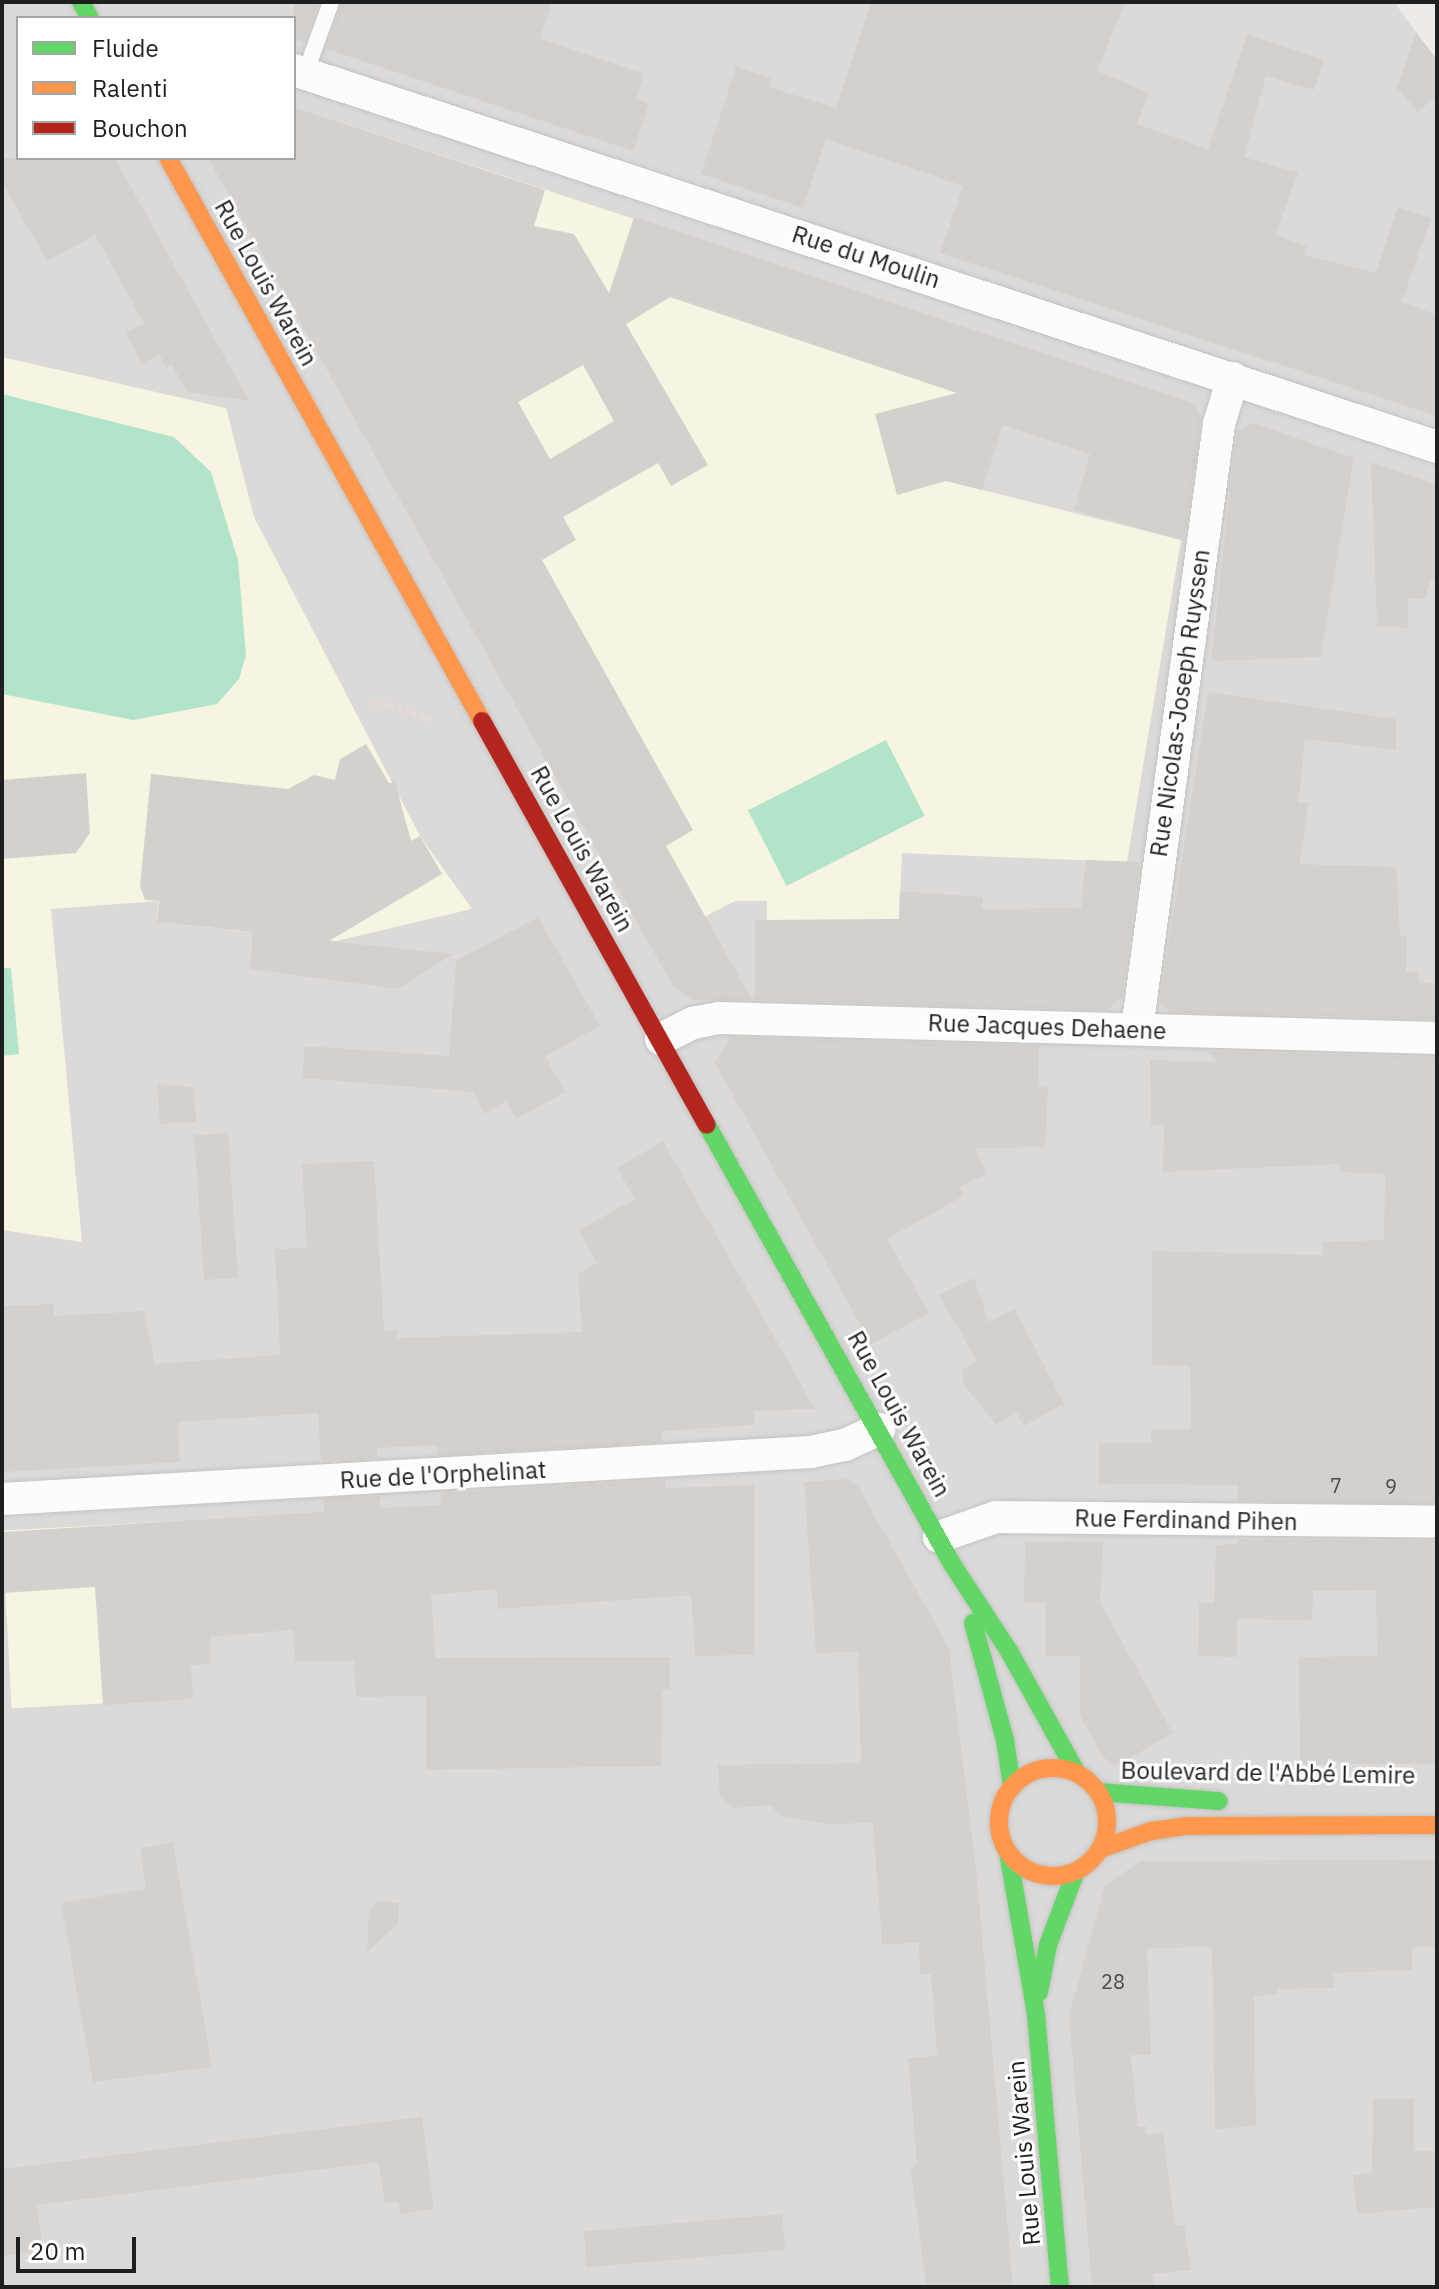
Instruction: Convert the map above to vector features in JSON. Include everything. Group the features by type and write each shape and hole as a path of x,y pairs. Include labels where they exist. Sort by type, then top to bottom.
{"main road":[{"name":"Rue Louis Warein","path":"169,160 946,1550 1009,1651 1077,1773"},
{"name":"Rue Louis Warein","path":"946,1550 997,1703 1012,1787"},
{"path":"1042,1769 1077,1773 1098,1792 1107,1820 1100,1849 1076,1871 1043,1874 1027,1869 1008,1852 999,1818 1012,1787 1042,1769"},
{"name":"Boulevard de l'Abbé Lemire","path":"1098,1792 1246,1801"},
{"name":"Boulevard de l'Abbé Lemire","path":"1100,1849 1151,1831 1188,1826 1437,1825"},
{"name":"Rue Louis Warein","path":"1008,1852 1036,2014 1060,2287"},
{"name":"Rue Louis Warein","path":"1036,2014 1046,1953 1076,1871"}],"street":[{"name":"Rue du Moulin","path":"299,72 1437,447"},
{"name":"Rue Nicolas-Joseph Ruyssen","path":"1137,1029 1219,424 1233,378"},
{"name":"Rue Jacques Dehaene","path":"661,1039 693,1023 719,1018 1437,1038"},
{"name":"Rue de l'Orphelinat","path":"2,1499 811,1452 845,1445 880,1429"},
{"name":"Rue Ferdinand Pihen","path":"946,1550 996,1517 1437,1522"}],"lane":[{"path":"299,72 331,2"}],"shaded area":[{"path":"2,2 1394,2 1437,61 1437,2287 2,2287"},
{"path":"296,108 978,332 955,483 1181,540 1127,862 902,853 899,919 767,921 767,901 735,901 651,945 295,160"},
{"path":"2,357 226,408 254,517 420,836 472,909 336,941 157,922 158,901 51,909 82,1242 2,1230"},
{"path":"183,1521 192,1699 12,1708 2,1530"}],"green space":[{"path":"2,394 174,437 211,472 238,560 246,655 239,679 217,704 133,720 2,694"},
{"path":"886,740 925,816 786,886 748,810"},
{"path":"2,968 11,968 19,1054 2,1056"}],"building":[{"path":"294,2 319,2 305,42 296,40"},
{"path":"342,2 552,2 540,39 644,74 636,99 649,104 633,151 326,49"},
{"path":"871,2 1125,2 1097,71 1149,93 1137,124 1208,149 1247,34 1324,60 1314,90 1266,76 1244,157 1298,173 1275,235 1307,246 1303,255 1376,273 1398,207 1431,218 1402,302 1437,315 1437,416 940,253 963,186 826,139 803,208 701,174 736,67 772,78 769,87 836,108"},
{"path":"1416,32 1437,60 1437,95 1418,112 1397,88"},
{"path":"296,108 545,190 534,226 574,234 609,293 634,217 1195,404 1201,419 1184,541 1074,510 1090,454 1003,425 982,490 946,481 897,495 875,414 957,393 670,297 626,324 708,465 671,486 658,463 563,517 576,540 542,560 693,830 666,846 752,1000 692,1000 674,988 209,160 296,160","holes":["583,365 614,421 550,459 518,402"]},
{"path":"2,158 116,160 249,401 187,392 172,365 166,368 159,354 142,364 126,333 144,323 95,235 47,261 2,182"},
{"path":"1253,423 1354,458 1321,657 1211,661 1237,431"},
{"path":"1371,462 1437,485 1437,580 1431,579 1425,599 1408,598 1408,628 1377,626"},
{"path":"1208,692 1396,719 1396,750 1305,739 1298,803 1309,803 1299,864 1396,867 1400,936 1407,936 1406,972 1419,972 1419,983 1437,983 1437,1019 1170,1012 1160,1001"},
{"path":"366,744 389,783 395,782 411,841 420,836 442,874 329,941 453,954 398,989 250,969 253,932 157,922 159,901 145,900 140,886 151,774 288,789 314,775 335,780 340,759"},
{"path":"86,773 90,833 76,853 2,859 2,780"},
{"path":"1086,860 1140,862 1122,997 1108,1010 755,1000 755,920 899,919 900,891 983,897 982,909 1081,908"},
{"path":"538,917 600,1026 545,1056 565,1092 516,1119 506,1101 484,1114 473,1092 302,1078 305,1046 449,1056 456,961"},
{"path":"731,1037 1039,1046 1038,1086 1048,1088 1045,1147 976,1148 986,1174 960,1187 963,1196 887,1239 929,1313 871,1344 715,1063"},
{"path":"1207,1051 1437,1057 1437,1503 1238,1501 1238,1485 1099,1484 1099,1443 1151,1443 1151,1429 1191,1429 1190,1366 1152,1365 1152,1251 1323,1255 1323,1242 1384,1240 1385,1174 1340,1172 1341,1164 1163,1172 1164,1125 1151,1125 1150,1060 1218,1062"},
{"path":"157,1084 194,1087 196,1122 160,1124"},
{"path":"228,1133 238,1278 204,1280 194,1135"},
{"path":"663,1141 815,1409 754,1411 754,1425 662,1431 662,1442 438,1455 437,1445 377,1448 378,1458 321,1461 318,1413 178,1422 180,1462 2,1472 2,1306 54,1304 54,1316 144,1311 155,1364 280,1355 275,1249 307,1248 302,1164 374,1161 384,1331 397,1330 397,1338 582,1332 578,1274 597,1263 579,1230 635,1199 617,1168"},
{"path":"974,1278 989,1322 1015,1309 1064,1404 1024,1426 1017,1413 996,1424 964,1385 962,1370 977,1361 939,1295"},
{"path":"846,1479 858,1486 949,1648 977,1878 1013,2287 926,2287 911,2169 917,2164 908,2058 937,2056 931,1974 920,1974 919,1943 882,1944 873,1823 826,1824 779,1815 771,1805 732,1808 720,1797 718,1765 861,1763 858,1652 816,1653 804,1482"},
{"path":"665,1480 665,1488 754,1485 754,1655 695,1656 691,1595 498,1609 497,1589 431,1595 436,1658 670,1657 670,1689 662,1690 661,1766 426,1770 426,1696 356,1697 354,1661 295,1661 293,1630 210,1637 211,1664 191,1665 193,1699 103,1705 95,1587 2,1593 2,1532 324,1512 323,1499 380,1496 381,1508 441,1505 440,1493"},
{"path":"1238,1539 1437,1541 1437,1764 1300,1764 1299,1657 1377,1656 1376,1590 1313,1591 1312,1620 1237,1619 1237,1657 1198,1656 1199,1603 1214,1603 1216,1545 1238,1544"},
{"path":"1025,1542 1103,1542 1100,1603 1173,1733 1116,1766 1103,1757 1080,1716 1080,1656 1046,1656 1046,1602 1024,1603"},
{"path":"173,1842 212,2067 93,2082 61,1903 146,1889 140,1848"},
{"path":"1437,1860 1437,1947 1412,1947 1412,1970 1333,1973 1334,1988 1278,1989 1278,1994 1254,1997 1256,2125 1215,2130 1212,1947 1147,1948 1151,2055 1131,2055 1138,2127 1146,2126 1147,2135 1163,2133 1175,2226 1184,2225 1191,2270 1153,2274 1153,2287 1092,2287 1069,2015 1105,1885 1141,1861"},
{"path":"378,1901 399,1903 398,1924 367,1952 369,1910"},
{"path":"1373,2099 1414,2099 1414,2151 1437,2151 1437,2207 1357,2214 1353,2175 1372,2173"},
{"path":"422,2117 434,2209 400,2214 398,2202 385,2203 378,2162 37,2205 43,2250 2,2256 2,2169"},
{"path":"782,2214 785,2250 587,2267 584,2231"}],"traffic: fast":[{"path":"81,2 89,16"},
{"path":"707,1125 952,1564 1009,1651 1077,1773"},
{"path":"973,1623 1005,1740 1012,1787"},
{"path":"1098,1792 1219,1801"},
{"path":"1008,1852 1036,2014 1060,2287"},
{"path":"1039,1992 1048,1945 1076,1871"}],"traffic: slow":[{"path":"169,160 482,721"},
{"path":"1053,1768 1074,1772 1091,1784 1103,1801 1107,1822 1103,1843 1091,1860 1074,1872 1053,1876 1032,1872 1015,1860 1003,1843 999,1822 1003,1801 1015,1784 1032,1772 1053,1768"},
{"path":"1100,1849 1151,1831 1188,1826 1437,1825"}],"traffic: jam":[{"path":"482,721 707,1125"}]}
